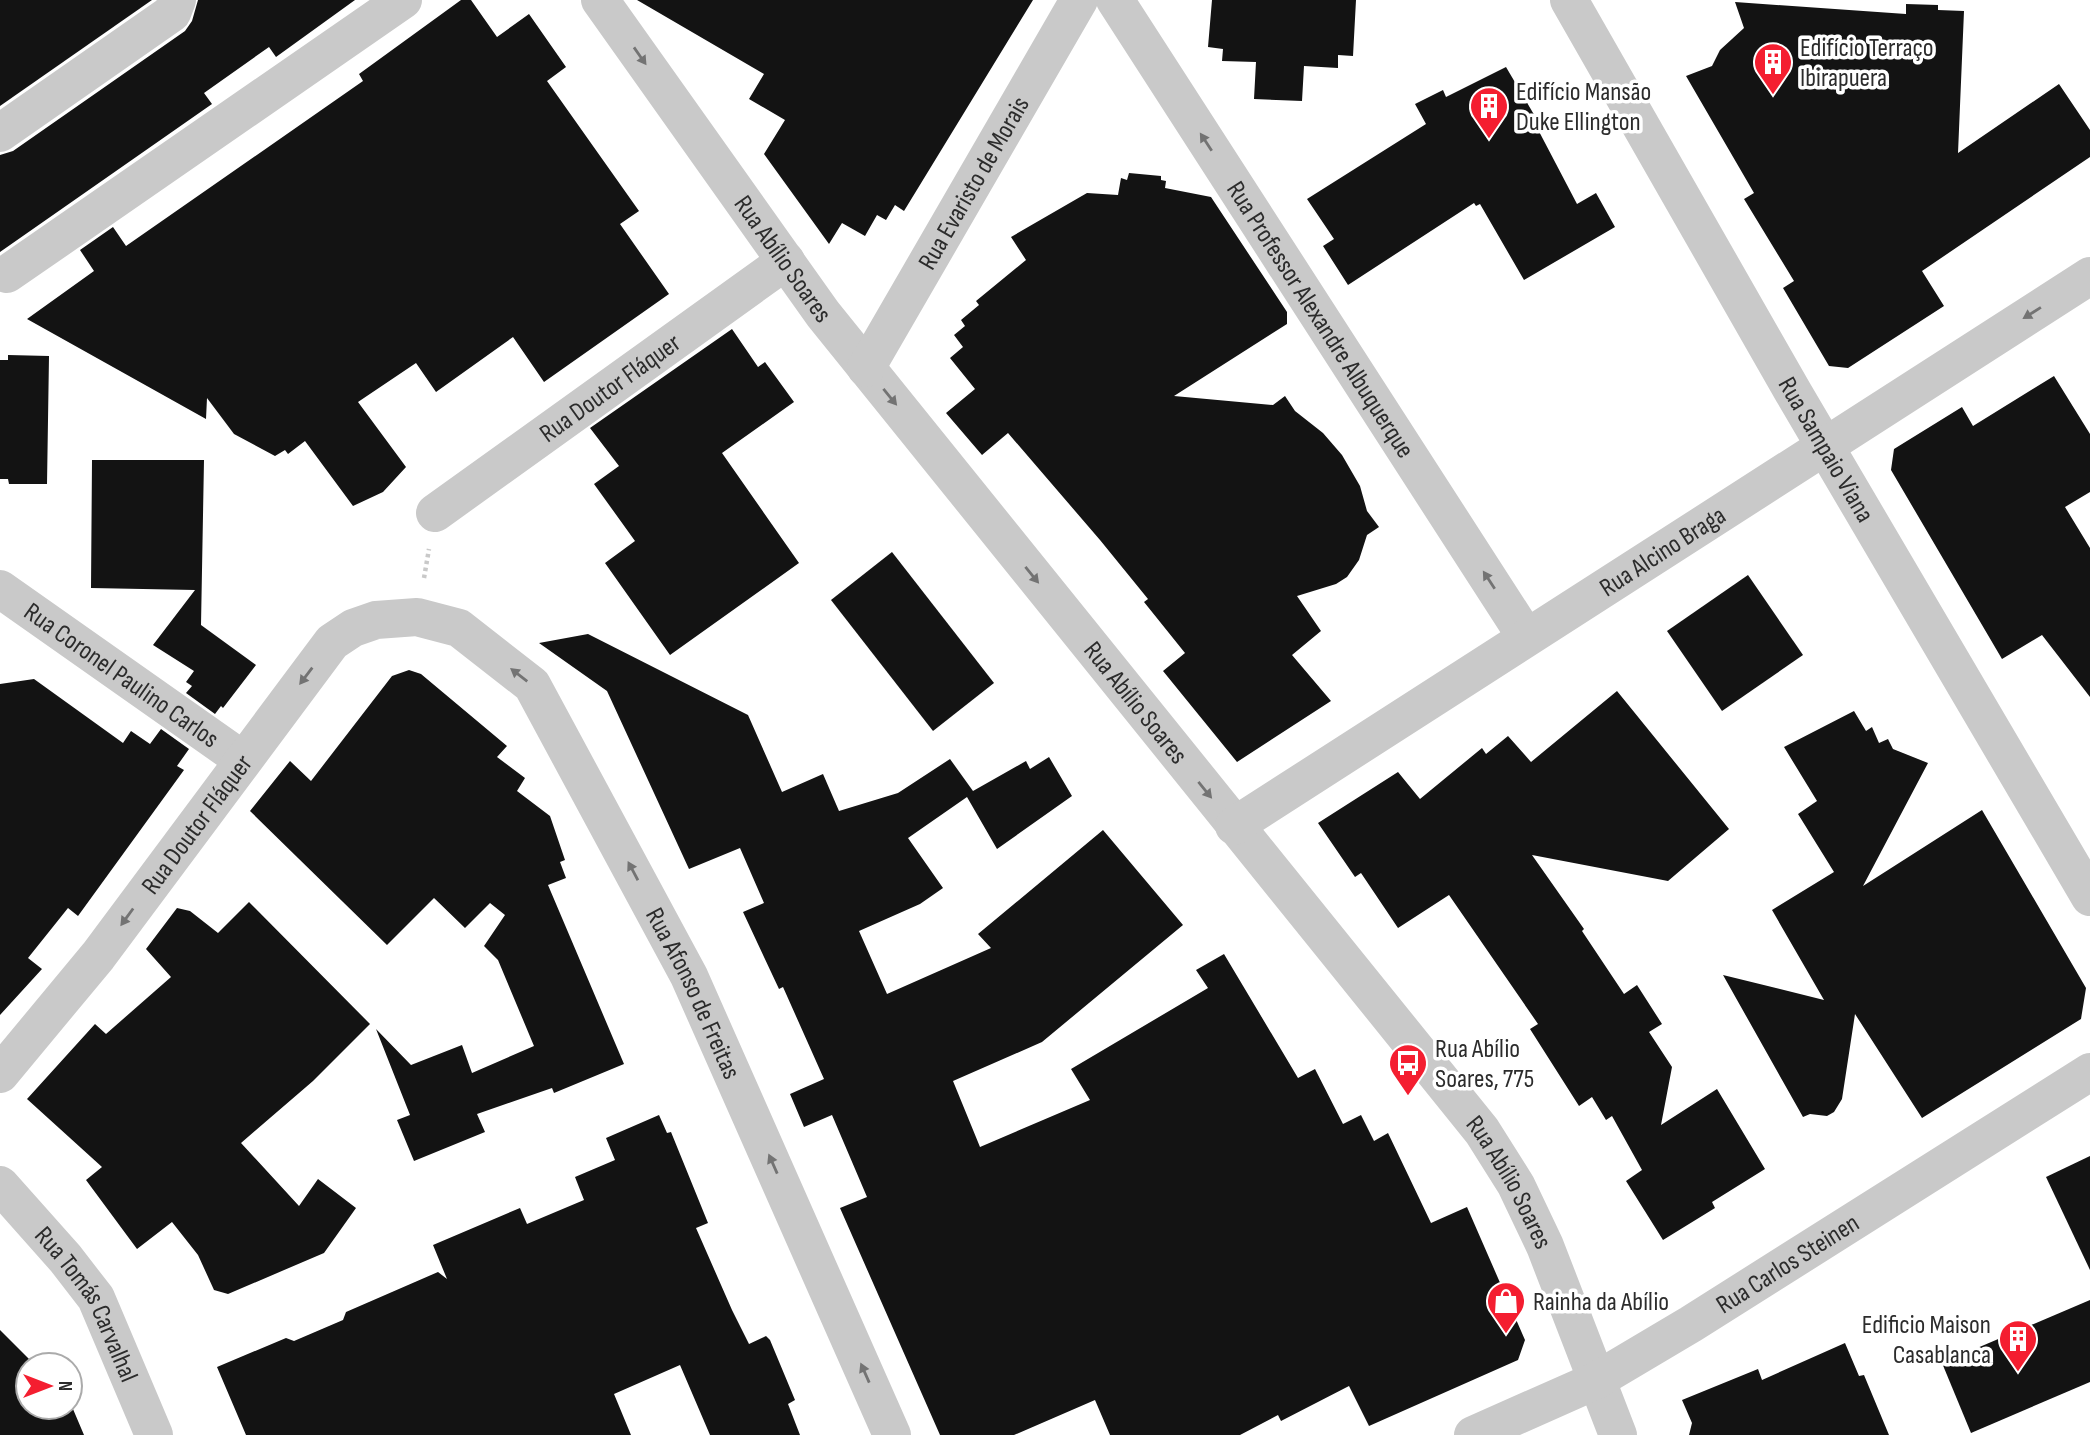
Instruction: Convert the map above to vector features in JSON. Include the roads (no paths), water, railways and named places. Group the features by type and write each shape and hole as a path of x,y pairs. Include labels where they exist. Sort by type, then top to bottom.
{"street":[{"path":"0,133 173,13 177,0"},
{"path":"7,274 403,0"},
{"name":"Rua Abílio Soares","path":"600,0 786,261 866,368 1482,1131 1516,1185 1545,1246 1618,1435"},
{"name":"Rua Evaristo de Morais","path":"866,368 1079,0"},
{"name":"Rua Professor Alexandre Albuquerque","path":"1115,0 1526,637"},
{"name":"Rua Sampaio Viana","path":"1569,0 1824,445 2090,897"},
{"name":"Rua Doutor Fláquer","path":"435,513 786,261"},
{"name":"Rua Alcino Braga","path":"1234,826 2090,276"},
{"name":"Rua Coronel Paulino Carlos","path":"0,589 243,760"},
{"name":"Rua Doutor Fláquer","path":"0,1074 98,956 332,642 354,628 376,620 416,617"},
{"name":"Rua Afonso de Freitas","path":"416,617 459,628 533,685 689,976 892,1435"},
{"name":"Rua Carlos Steinen","path":"1473,1435 1595,1381 1691,1324 2090,1072"},
{"name":"Rua Tomás Carvalhal","path":"0,1185 65,1258 96,1298 154,1435"}],"place":[{"name":"Edifício Terraço Ibirapuera","path":"1773,96"},
{"name":"Edifício Mansão Duke Ellington","path":"1489,140"},
{"name":"Rua Abílio Soares, 775","path":"1408,1097"},
{"name":"Rainha da Abílio","path":"1506,1335"},
{"name":"Edificio Maison Casablanca","path":"2018,1373"}]}
